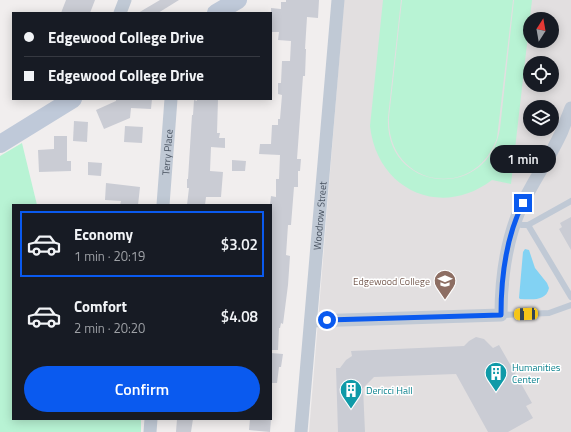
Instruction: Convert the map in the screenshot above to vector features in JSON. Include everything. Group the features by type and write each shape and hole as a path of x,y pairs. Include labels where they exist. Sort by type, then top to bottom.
{"main road":[{"path":"218,12 238,0"},
{"path":"0,144 72,100"}],"street":[{"path":"120,12 125,0"},
{"name":"Woodrow Street","path":"301,432 338,0"},
{"name":"Terry Place","path":"163,204 171,100"},
{"path":"311,321 501,315 501,301 506,259 515,223 529,190 562,131 571,108"},
{"path":"150,432 151,420"}],"lane":[{"path":"515,223 528,225 571,201"},
{"path":"528,225 571,297"},
{"path":"501,315 549,313 571,304"}],"shaded area":[{"name":"Edgewood College","path":"344,0 571,0 571,432 309,432"}],"green space":[{"path":"383,0 401,0 388,117 391,142 402,161 418,173 438,179 458,177 476,169 491,153 500,129 514,0 532,0 531,12 523,12 523,48 527,48 526,56 523,56 523,79 511,184 492,180 472,192 452,197 433,197 414,192 398,181 385,167 375,148 370,126"},
{"path":"402,0 513,0 497,138 486,159 470,172 452,178 433,178 416,171 401,159 392,140 389,117"},
{"path":"22,143 37,204 12,204 12,420 141,420 141,432 0,432 0,156"}],"water":[{"path":"525,249 529,250 535,268 547,283 549,288 545,296 538,299 519,298 523,252"}],"building":[{"path":"66,0 95,0 90,12 61,12"},
{"path":"160,0 179,0 160,12 140,12"},
{"path":"286,0 319,0 318,18 307,17 305,76 303,76 297,159 301,159 300,171 298,171 298,187 294,187 291,225 288,225 286,255 290,256 283,324 281,323 279,328 278,350 272,350 272,204 270,204 271,196 276,197 276,179 279,179 280,155 259,154 260,144 271,144 272,125 278,125 278,119 280,119 282,95 278,94 278,83 281,83 282,61 290,61 291,41 278,40 279,32 272,32 271,8 281,9 281,2 286,2"},
{"path":"152,100 151,109 131,108 130,118 104,129 96,110 116,101"},
{"path":"194,100 218,100 217,133 220,133 219,138 225,138 225,148 211,147 210,171 223,172 221,197 206,197 205,204 187,204 189,188 187,188 187,179 192,115"},
{"path":"74,121 88,122 87,142 73,141"},
{"path":"125,126 143,127 142,143 124,142"},
{"path":"54,136 67,136 67,161 71,161 71,171 39,172 38,150 54,149"},
{"path":"232,160 246,161 245,171 232,171"},
{"path":"88,162 102,163 101,176 88,175"},
{"path":"106,183 140,187 138,204 120,204 121,201 105,200"},
{"path":"571,217 571,250 559,229 562,227 560,223"},
{"path":"476,337 484,339 493,348 499,345 532,403 526,406 533,418 508,432 488,432 456,374 374,377 363,388 365,432 338,432 336,368 340,368 346,360 352,356 351,351 464,346"},
{"path":"272,353 283,354 281,367 279,367 277,383 272,383"},
{"path":"177,420 193,420 191,432 176,432"},
{"path":"250,420 271,420 270,432 249,430"}],"place":[{"name":"Edgewood College","path":"445,300"},
{"name":"Humanities Center","path":"496,392"},
{"name":"Dericci Hall","path":"351,410"}],"route":[{"path":"327,320 501,315 501,301 506,259 510,239 523,203"}]}
